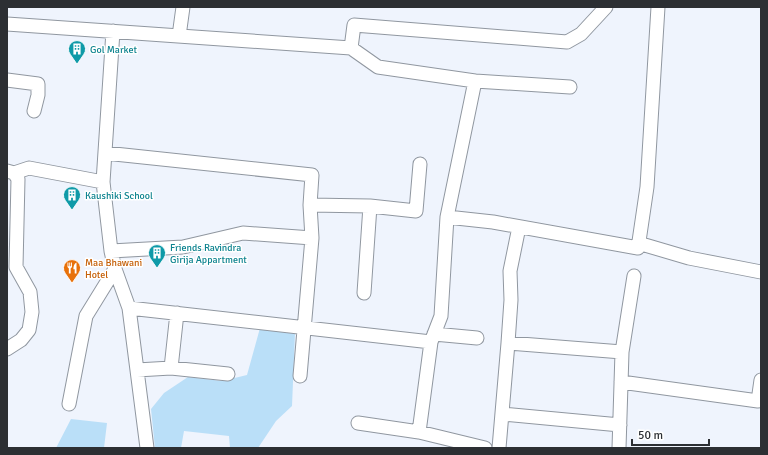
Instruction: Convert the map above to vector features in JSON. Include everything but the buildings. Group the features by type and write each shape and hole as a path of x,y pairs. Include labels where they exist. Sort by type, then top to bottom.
{"street":[{"path":"179,36 183,7"},
{"path":"351,48 354,25 567,42 581,34 606,7"},
{"path":"447,217 518,227 638,248 647,187 658,7"},
{"path":"7,24 351,48 378,67 475,81 570,87"},
{"path":"113,31 103,182 111,251 115,269 129,308 147,448"},
{"path":"7,80 38,84 38,94 34,111"},
{"path":"419,432 433,338 440,316 447,217 475,81"},
{"path":"105,153 312,175 310,205 312,238 300,376"},
{"path":"310,205 370,206 416,211 420,164"},
{"path":"10,172 30,168 103,182"},
{"path":"7,349 21,340 29,330 32,312 30,292 16,266 19,188 18,179 10,172"},
{"path":"364,293 370,206"},
{"path":"500,448 511,300 510,271 518,227"},
{"path":"111,251 183,247 243,233 312,238"},
{"path":"638,243 688,258 761,272"},
{"path":"69,404 86,316 115,269"},
{"path":"619,448 622,352 634,276"},
{"path":"129,308 305,328 433,338 477,338"},
{"path":"171,368 177,313"},
{"path":"508,343 622,352"},
{"path":"137,370 171,368 228,374"},
{"path":"621,382 758,401 761,380"},
{"path":"503,414 620,425"},
{"path":"358,423 419,432 466,446 485,448"}],"water":[{"path":"260,328 295,333 292,406 276,421 258,448 230,448 229,436 184,431 181,448 155,448 151,409 164,393 188,377 222,381 247,375"},
{"path":"71,419 107,423 104,448 56,448"}],"place":[{"name":"Gol Market","path":"77,64"},
{"name":"Kaushiki School","path":"72,210"},
{"name":"Friends Ravindra Girija Appartment","path":"157,268"},
{"name":"Maa Bhawani Hotel","path":"72,283"}]}
